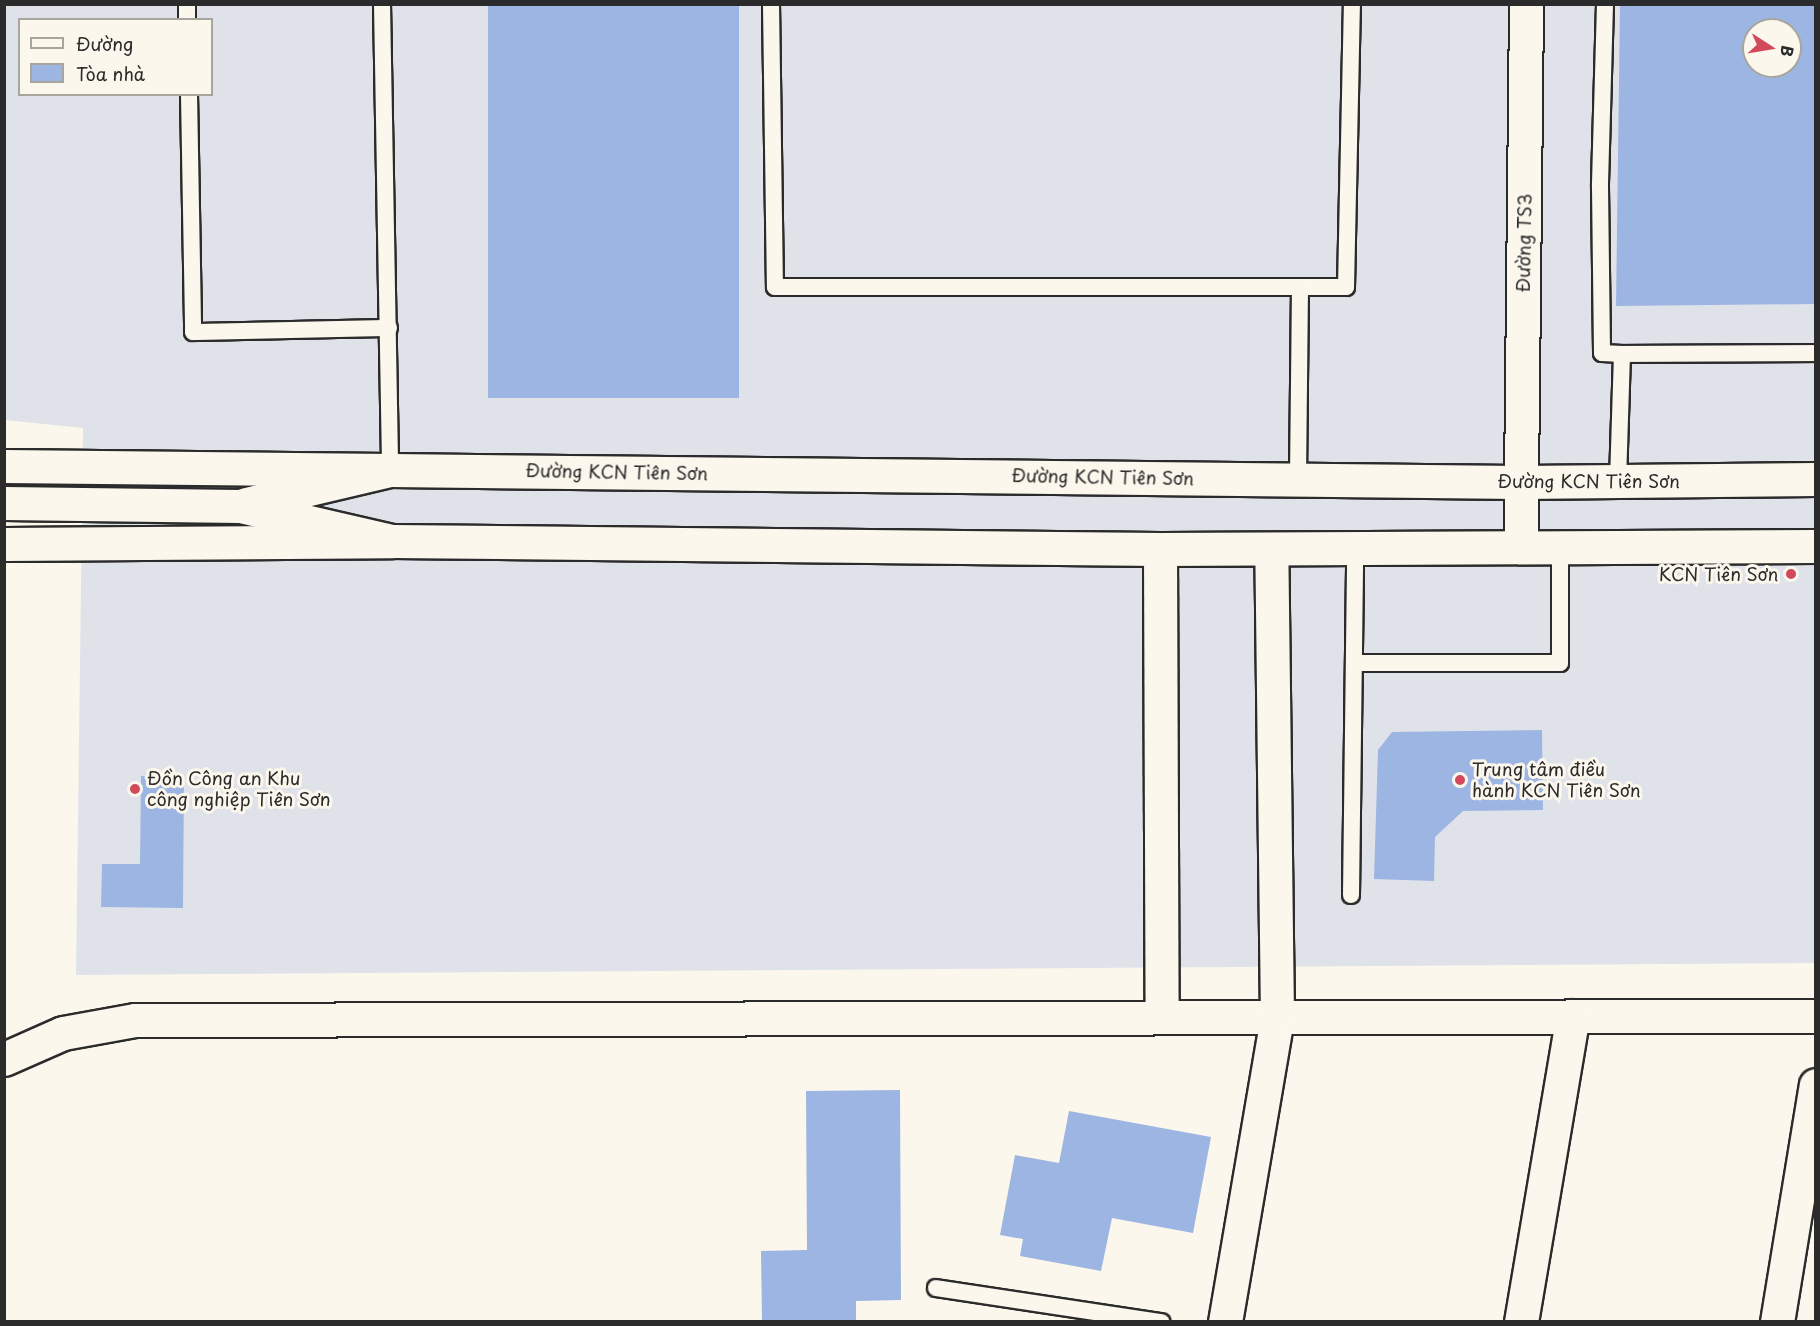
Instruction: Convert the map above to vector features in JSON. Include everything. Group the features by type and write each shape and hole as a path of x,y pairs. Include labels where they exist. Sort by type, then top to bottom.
{"main road":[{"name":"Đường TS3","path":"1521,547 1526,4"},
{"path":"4,466 390,470"},
{"name":"Đường KCN Tiên Sơn","path":"390,470 1521,482 1815,479"},
{"path":"240,506 390,470"},
{"path":"4,503 240,506 392,540"},
{"path":"4,544 392,540 1160,549 1815,546"},
{"path":"1160,549 1162,1017"},
{"path":"1225,1322 1276,1017 1271,549"},
{"path":"1521,1322 1573,1016"},
{"path":"4,1059 63,1033 135,1020 1815,1016"},
{"path":"1776,1322 1815,1084"}],"lane":[{"path":"382,4 390,470"},
{"path":"771,4 775,287 1346,287 1352,4"},
{"path":"1605,4 1600,187 1602,353 1815,353"},
{"path":"189,96 193,333 389,328"},
{"path":"1298,478 1300,287"},
{"path":"1618,481 1622,354"},
{"path":"1354,663 1560,663 1560,547"},
{"path":"1351,895 1355,549"},
{"path":"936,1288 1161,1322"}],"shaded area":[{"path":"4,5 1815,5 1815,963 76,975 83,428 5,420"}],"building":[{"path":"488,4 739,4 739,398 488,398"},
{"path":"1620,4 1816,4 1816,304 1616,306"},
{"name":"Trung tâm điều hành KCN Tiên Sơn","path":"1542,730 1543,810 1463,811 1435,837 1434,881 1374,879 1378,750 1392,732"},
{"path":"141,776 184,777 183,908 101,907 102,864 140,864"},
{"path":"900,1090 901,1300 856,1301 856,1322 762,1322 761,1251 807,1250 806,1091"},
{"path":"1069,1111 1211,1137 1193,1233 1112,1218 1101,1271 1020,1256 1023,1239 1000,1235 1015,1155 1059,1163"}],"place":[{"name":"KCN Tiên Sơn","path":"1791,574"},
{"name":"Trung tâm điều hành KCN Tiên Sơn","path":"1460,780"},
{"name":"Đồn Công an Khu công nghiệp Tiên Sơn","path":"135,789"}]}
